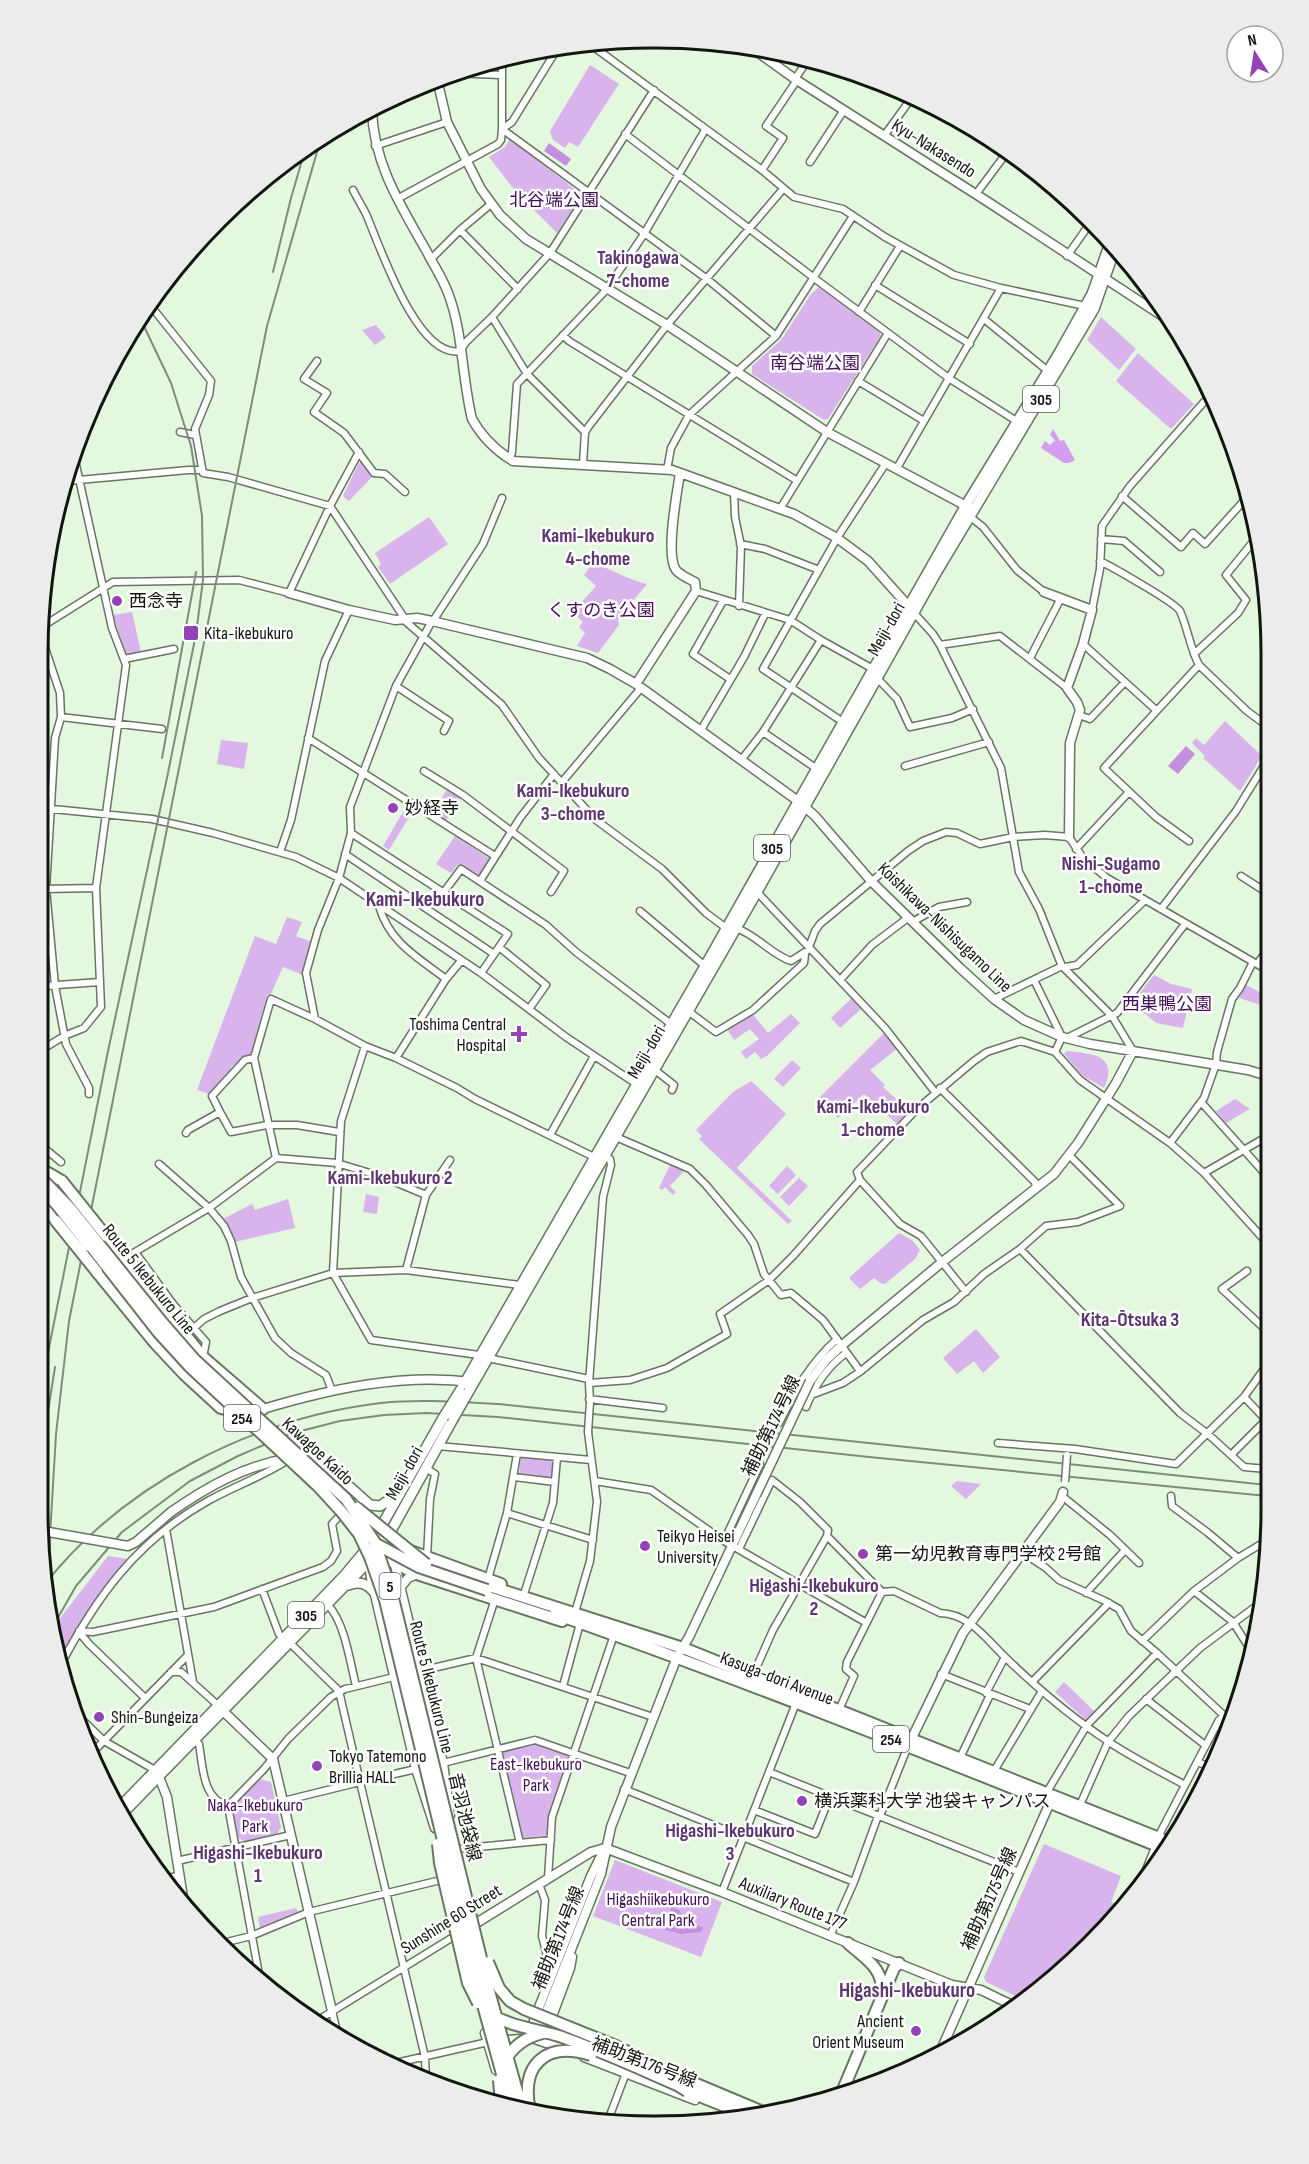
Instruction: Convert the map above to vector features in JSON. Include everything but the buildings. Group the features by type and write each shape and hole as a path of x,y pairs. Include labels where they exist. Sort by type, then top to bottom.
{"highway":[{"path":"48,1174 62,1181 102,1247 203,1357 263,1409"},
{"name":"Kawagoe Kaido","path":"48,1181 59,1201 102,1247 133,1294 184,1362 209,1388 317,1485 373,1549"},
{"name":"Route 5 Ikebukuro Line","path":"48,1185 70,1208 188,1352 333,1486 368,1530 392,1590 499,2029 523,2101"},
{"name":"Kawagoe Kaido","path":"48,1194 59,1201"},
{"name":"Route 5 Ikebukuro Line","path":"48,1196 65,1213 158,1332 189,1366 318,1486 359,1534 376,1570 386,1600 480,1994 508,2097"},
{"path":"48,1209 170,1360 216,1404 233,1411 263,1409"},
{"name":"Kawagoe Kaido","path":"133,1294 197,1361 346,1507 384,1534"},
{"path":"296,1458 311,1477 346,1507 359,1533 373,1549 394,1564 417,1574 579,1627 616,1630"},
{"path":"296,1458 336,1488 397,1546 488,1585 525,1592 576,1608 616,1630"},
{"name":"Kasuga-dori Avenue","path":"384,1534 430,1566 753,1675 910,1742 1050,1796 1080,1805 1160,1844"},
{"name":"Kasuga-dori Avenue","path":"373,1549 419,1567 488,1585"},
{"name":"Kasuga-dori Avenue","path":"680,1652 796,1703 960,1758 1160,1844"},
{"path":"435,1807 440,1863 468,1983 478,2003 490,2014 504,2022 556,2035 736,2111"},
{"path":"461,1874 475,1906 492,1975 510,2001 524,2010 616,2046 663,2070"},
{"path":"848,1943 876,1967 882,1980 882,1996"},
{"path":"845,2085 894,1968 899,1963"},
{"path":"852,2083 899,1963"},
{"path":"500,2096 499,2082 503,2064 509,2054 524,2040 542,2033 559,2033 663,2070 753,2108"},
{"path":"526,2102 532,2069 543,2057 558,2051 571,2050 594,2056 675,2089 687,2091"}],"main road":[{"name":"Meiji-dori","path":"483,1357 641,1086 654,1070 688,1011 731,928 911,610 969,511 1094,309 1108,253"},
{"name":"Meiji-dori","path":"969,511 1111,256"},
{"name":"Meiji-dori","path":"384,1534 402,1489 443,1419 470,1381 520,1285 600,1157 616,1137 671,1024 705,966 757,892 802,804 817,769 843,722 875,674"},
{"name":"Meiji-dori","path":"127,1809 157,1773 287,1641 344,1576 373,1549 426,1468 453,1419 464,1391"},
{"path":"296,1458 313,1457 321,1461 370,1505 380,1506 402,1489"},
{"name":"Meiji-dori","path":"287,1641 348,1585 368,1563 373,1549"},
{"path":"348,1585 364,1584 374,1592"},
{"name":"Meiji-dori","path":"124,1803 192,1743 221,1708"}],"street":[{"path":"599,51 762,170 794,197 843,209 900,246 954,275 1001,288 1085,306"},
{"path":"502,129 512,122 552,57"},
{"name":"Kyu-Nakasendo","path":"768,59 1154,311"},
{"path":"762,170 783,138 766,126 803,67"},
{"path":"397,199 498,144 501,140 502,129 501,68"},
{"path":"480,74 501,75"},
{"path":"438,88 447,122 466,161 491,204 512,227 667,325 827,432 897,468 969,511 1017,570 1044,592 1092,610"},
{"path":"352,190 366,214 395,286 422,330 446,351 460,351 550,253 654,90"},
{"path":"884,136 907,104"},
{"path":"810,162 844,110"},
{"path":"372,118 375,146 386,178 448,294 454,314 472,419 479,431 491,445 513,461 667,470 680,473 794,514 837,538 868,561 933,634 940,645 1001,768 1019,872 1039,909 1064,967 1112,1017 1133,1051"},
{"path":"375,146 447,122"},
{"path":"502,129 707,279 776,336"},
{"path":"510,459 517,384 607,289 680,176 705,130"},
{"path":"625,134 813,278 950,379 1018,422"},
{"path":"976,194 1003,158"},
{"path":"583,464 585,432 667,325 783,189"},
{"path":"430,259 491,204"},
{"path":"667,470 671,448 689,415 776,336 853,216"},
{"path":"1067,256 1086,229"},
{"path":"460,230 518,289"},
{"path":"859,312 900,246"},
{"path":"876,285 970,344"},
{"path":"897,468 1001,288"},
{"path":"155,311 211,381 209,395 195,429 203,473 228,477 330,506 405,620 502,705 539,758 596,820 662,869 706,913 731,928 752,935 782,958 791,961 804,953 820,924 923,840 946,832 957,833 980,844 1013,837 1045,835 1069,837"},
{"path":"492,317 527,374 585,432"},
{"path":"984,319 1048,371"},
{"path":"780,509 888,333"},
{"path":"563,335 569,341 796,480"},
{"path":"317,361 304,379 327,393 314,412 344,433 374,473 385,474 405,492"},
{"path":"858,381 924,421"},
{"path":"1067,688 1083,644 1092,610 1100,561 1102,526 1122,496 1204,402"},
{"path":"180,432 195,435"},
{"path":"49,622 113,582 239,580 289,592 359,452"},
{"path":"843,722 763,669 837,538 886,463"},
{"path":"48,1046 64,1036 84,1029 101,1007 96,888 126,665 112,628 102,589 77,470"},
{"path":"74,480 202,470"},
{"path":"562,782 639,686 696,591 695,582 677,572 672,559 671,547 680,473"},
{"path":"734,492 735,517 740,544 739,606"},
{"path":"1122,496 1181,547 1193,533 1205,544 1241,504"},
{"path":"315,1019 306,973 318,930 339,878 351,833 350,807 396,686 422,636 483,544 502,498"},
{"path":"1101,539 1124,542 1160,572"},
{"path":"740,544 765,549 819,570"},
{"path":"1194,654 1238,614 1246,600 1226,575 1251,545"},
{"path":"1100,561 1179,608 1199,665 1261,721"},
{"path":"696,591 790,620 875,674 897,699 910,727 952,718 973,709"},
{"name":"Koishikawa-Nishisugamo Line","path":"289,592 349,610 396,620 417,618 432,621 587,658 610,669 639,686 802,804 871,881 960,968 994,999 1024,1020 1064,1038 1261,1074"},
{"path":"1030,658 1061,598"},
{"path":"723,601 693,654 730,679"},
{"path":"280,852 291,820 325,661 349,610"},
{"path":"701,730 744,657 765,614"},
{"path":"940,645 1000,636 1067,688 1077,702 1079,715 1070,743 1069,837 1083,858 1107,878 1144,901 1261,966"},
{"path":"742,759 764,732 821,640"},
{"path":"1083,644 1156,710"},
{"path":"124,659 174,649"},
{"path":"48,657 60,693 61,717 55,738 48,793"},
{"path":"1189,841 1155,817 1104,768 1199,665"},
{"path":"1079,715 1090,719 1124,683"},
{"path":"396,686 449,721 444,731"},
{"path":"61,717 162,729"},
{"path":"764,732 817,769"},
{"path":"308,738 495,856"},
{"path":"904,765 989,742"},
{"path":"424,771 463,795 564,871 552,892"},
{"path":"1161,909 1236,811 1261,771"},
{"path":"480,881 511,831 554,774"},
{"path":"1077,849 1129,792"},
{"path":"48,809 107,813 174,823 296,857 339,878 481,973 594,1056 641,1086"},
{"path":"351,833 508,934 481,973"},
{"path":"345,854 494,954"},
{"path":"444,892 461,868 546,925 576,952 671,1024"},
{"path":"1241,876 1261,889"},
{"path":"48,889 96,888"},
{"path":"757,892 841,979 938,1090 1035,1182 1036,1188"},
{"path":"994,999 1064,967 1077,965 1144,901"},
{"path":"841,979 872,945 912,919 939,907 967,902"},
{"path":"378,905 392,935 446,979"},
{"path":"640,911 705,966"},
{"path":"48,918 55,986 64,1036 89,1088 89,1094"},
{"path":"1054,1052 1064,1038 1117,1013 1185,924"},
{"path":"499,947 546,986 529,1009"},
{"path":"688,1011 716,1032 753,1010 804,963 806,955 804,953"},
{"path":"1170,1143 1201,1102 1216,1064 1216,1052 1232,999 1261,957"},
{"path":"396,1058 446,979 461,961"},
{"path":"1034,980 1064,1038"},
{"path":"48,986 100,982"},
{"path":"276,1158 254,1058 271,999 550,1135 600,1157 610,1159 611,1165 603,1197 589,1381 588,1432 597,1502 590,1561 576,1608"},
{"path":"966,1292 921,1236 900,1224 860,1180 857,1172 938,1090 987,1052 1021,1041 1054,1052 1080,1080 1170,1143 1204,1173 1261,1236"},
{"path":"365,1046 339,1132 333,1274 371,1340 483,1357 589,1381 630,1380 668,1368 727,1334 720,1314 769,1280 794,1256 860,1180"},
{"name":"補助第174号線","path":"532,2038 534,2020 605,1848 630,1773 680,1652 810,1381 826,1360 841,1346 1054,1174 1070,1156 1107,1098 1133,1051"},
{"path":"550,1135 594,1056"},
{"path":"254,1058 245,1060 212,1096 229,1131 267,1125 297,1125 339,1132"},
{"path":"654,1070 674,1084 672,1090"},
{"path":"1201,1102 1261,1168"},
{"path":"186,1133 220,1112"},
{"path":"616,1137 690,1169 748,1235 758,1253 760,1266 781,1295 791,1293 823,1320 860,1371"},
{"path":"1204,1173 1261,1140"},
{"path":"48,1151 61,1162"},
{"path":"811,1395 843,1383 860,1371 923,1320 954,1302 984,1274 1020,1249 1046,1226 1078,1222 1120,1206 1070,1156"},
{"path":"203,1357 206,1342 173,1304 135,1252 209,1208 276,1158 338,1162 426,1195"},
{"path":"406,1270 426,1195 450,1160"},
{"path":"159,1164 209,1208 224,1226 231,1241 241,1277 275,1338 291,1353 326,1375 332,1391"},
{"path":"1020,1249 1180,1413 1193,1421 1244,1467 1261,1468"},
{"path":"194,1328 204,1319 252,1298 333,1274 406,1270 520,1285"},
{"path":"1247,1271 1221,1289 1261,1326"},
{"path":"806,1407 841,1346"},
{"path":"779,1423 813,1363 841,1346"},
{"path":"998,1443 1176,1464 1244,1397 1261,1373"},
{"path":"263,1409 332,1391 398,1381 470,1381"},
{"path":"1244,1397 1261,1415"},
{"path":"590,1401 663,1408"},
{"path":"1230,1455 1261,1425"},
{"path":"438,1446 591,1460"},
{"path":"830,1936 910,1742 941,1674 970,1622 1023,1554 1063,1494 1068,1452"},
{"path":"488,1585 507,1514 517,1454"},
{"path":"49,1532 128,1546 136,1542 171,1512 220,1481 261,1465 296,1458"},
{"path":"66,1654 95,1605 126,1566 166,1529 203,1503 296,1458"},
{"path":"525,1592 553,1503 557,1458"},
{"path":"731,1545 760,1464"},
{"path":"426,1468 435,1474 430,1499 428,1558"},
{"path":"514,1477 555,1482"},
{"path":"731,1545 772,1480 828,1530 828,1536 773,1630 753,1675"},
{"path":"595,1481 651,1490 731,1545 865,1622"},
{"path":"1063,1494 1139,1563"},
{"path":"1171,1496 1172,1506 1238,1558"},
{"path":"79,1631 93,1632 214,1607 321,1568 331,1561 337,1551 332,1524 346,1507"},
{"path":"507,1514 593,1540"},
{"path":"166,1529 193,1682"},
{"name":"音羽池袋線","path":"358,1534 384,1596 488,2042 504,2096"},
{"path":"384,1534 400,1587 418,1675 442,1763 455,1845 551,1840"},
{"path":"828,1536 882,1592"},
{"path":"1142,1641 1194,1591 1260,1545"},
{"name":"音羽池袋線","path":"373,1549 392,1590 418,1675 474,1924 524,2101"},
{"path":"1086,1593 1125,1550"},
{"path":"1023,1554 1046,1568 1059,1580 1119,1610 1131,1631 1224,1715 1205,1745 1185,1785 1160,1844"},
{"path":"368,1563 416,1769 441,1845"},
{"path":"400,1587 408,1578 417,1574"},
{"path":"374,1592 386,1584 400,1587"},
{"path":"262,1589 279,1634 339,1690 425,2057 426,2071"},
{"path":"882,1592 894,1591 940,1613 970,1622 1042,1691 1108,1742 1185,1785"},
{"path":"1194,1591 1233,1622 1246,1642"},
{"path":"839,1710 854,1676 846,1669 847,1662 882,1592"},
{"path":"495,1599 476,1658 520,1843"},
{"path":"1032,1682 1109,1603"},
{"path":"328,1605 345,1639 356,1686"},
{"path":"1080,1805 1108,1742 1129,1716 1175,1670 1253,1608"},
{"path":"563,1686 579,1627"},
{"path":"548,1878 552,1817 616,1630"},
{"path":"79,1631 89,1644 145,1698"},
{"path":"1050,1796 1087,1725 1157,1653"},
{"path":"97,1748 188,1655"},
{"path":"960,1758 1005,1657"},
{"path":"418,1675 476,1658 653,1717"},
{"path":"171,1672 181,1672 193,1682 273,1759 335,2025"},
{"path":"941,1674 1030,1709"},
{"path":"228,1806 273,1759 288,1739 339,1690 394,1677"},
{"path":"994,1772 1042,1691"},
{"path":"1146,1699 1205,1745"},
{"path":"722,1892 796,1703"},
{"path":"88,1725 104,1741 157,1773 167,1797 181,1888"},
{"path":"442,1763 535,1740 630,1773"},
{"path":"192,1743 199,1744 207,1789 222,1804 228,1806"},
{"path":"1198,1762 1204,1765"},
{"path":"283,1801 416,1769"},
{"path":"769,1772 1019,1872"},
{"path":"624,1789 854,1881"},
{"path":"754,1810 815,1834 830,1796"},
{"name":"補助第175号線","path":"944,2042 1050,1796"},
{"path":"228,1806 257,1967"},
{"path":"177,1861 291,1835"},
{"name":"補助第174号線","path":"532,2038 542,2023 601,1874 605,1848"},
{"name":"Sunshine 60 Street","path":"323,2017 591,1852 605,1848"},
{"name":"Auxiliary Route 177","path":"605,1848 722,1892 952,1985 981,1990 1007,2003"},
{"path":"172,1877 179,1876"},
{"path":"230,1941 251,1936 309,1912 449,1878"},
{"path":"539,1884 545,1900 542,1936 547,1956 558,1960"},
{"path":"543,2041 570,1968 574,1942"},
{"path":"404,2061 488,2042 532,2038"},
{"name":"補助第176号線","path":"532,2038 627,2073 718,2113"},
{"path":"610,2114 627,2073"}],"green space":[{"path":"590,65 619,84 578,147 569,142 565,148 553,140 550,131"},
{"name":"北谷端公園","path":"510,139 582,195 557,233 516,192 489,157 505,147"},
{"name":"南谷端公園","path":"819,287 879,330 881,336 828,419 824,420 752,374 752,366 781,340 811,294"},
{"path":"1101,317 1136,349 1119,370 1087,340"},
{"path":"376,325 386,337 375,345 362,330"},
{"path":"1138,353 1194,404 1171,429 1116,381"},
{"path":"362,462 372,477 349,501 343,496 359,463"},
{"path":"429,517 448,544 390,584 378,567 381,564 375,553"},
{"name":"くすのき公園","path":"593,563 647,584 618,619 619,625 598,653 577,646 585,633 579,627 583,622 573,612 596,586 584,575"},
{"path":"132,612 141,652 126,655 113,615"},
{"path":"1225,721 1261,755 1240,791 1203,758 1205,756 1192,743 1196,738 1204,745"},
{"path":"221,740 248,743 244,769 217,764"},
{"path":"447,789 461,797 446,821 433,813"},
{"path":"407,805 414,809 389,850 383,846"},
{"path":"455,836 490,859 478,877 458,864 451,873 436,864"},
{"path":"287,917 302,922 296,936 312,942 303,975 283,967 270,996 267,995 250,1057 242,1059 231,1067 231,1072 209,1094 197,1090 255,936 276,944"},
{"name":"西巣鴨公園","path":"1154,975 1171,984 1192,989 1183,1028 1156,1023 1132,1003"},
{"path":"1246,985 1261,993 1261,1005 1239,998"},
{"path":"852,998 862,1008 840,1028 831,1018"},
{"path":"751,1012 768,1033 791,1014 800,1023 767,1056 761,1059 755,1052 746,1059 741,1052 759,1039 750,1029 734,1040 727,1029"},
{"path":"884,1033 897,1049 870,1070 885,1085 883,1087 909,1111 897,1124 864,1094 838,1118 818,1099"},
{"path":"1067,1051 1094,1055 1105,1062 1108,1077 1104,1088 1083,1076 1064,1054"},
{"path":"792,1060 801,1068 783,1087 774,1079"},
{"path":"751,1081 786,1114 737,1168 792,1221 788,1224 699,1139 702,1136 696,1130 733,1092"},
{"path":"1235,1099 1250,1109 1226,1123 1216,1111"},
{"path":"671,1163 685,1170 670,1186 676,1192 673,1195 665,1187 662,1190 659,1188"},
{"path":"787,1166 796,1175 778,1194 769,1186"},
{"path":"799,1178 808,1186 789,1206 780,1197"},
{"path":"366,1194 379,1197 377,1214 363,1212"},
{"path":"288,1199 295,1228 235,1242 223,1219 252,1204 255,1210"},
{"path":"899,1233 912,1240 920,1250 915,1259 885,1284 874,1278 860,1289 849,1278"},
{"path":"976,1329 1000,1357 983,1373 974,1361 957,1374 943,1358"},
{"path":"521,1456 555,1459 552,1479 519,1475"},
{"path":"957,1481 981,1484 966,1499 951,1486"},
{"path":"108,1556 129,1559 93,1603 66,1652 59,1621"},
{"path":"1064,1682 1095,1712 1087,1721 1055,1692"},
{"name":"East-Ikebukuro Park","path":"535,1744 571,1757 549,1817 548,1835 523,1838 503,1752"},
{"name":"Naka-Ikebukuro Park","path":"259,1779 271,1782 281,1827 277,1834 244,1841 237,1837 231,1807"},
{"path":"1044,1844 1121,1876 1111,1902 1115,1903 1083,1938 1024,1991 1016,1996 986,1982 984,1977"},
{"name":"Higashiikebukuro Central Park","path":"615,1860 722,1902 701,1957 593,1916"},
{"path":"296,1908 299,1913 260,1930 258,1917"}],"shaded area":[{"path":"549,143 571,159 566,166 544,151"},
{"path":"1053,429 1060,441 1064,440 1075,460 1064,463 1041,448 1045,441 1050,445 1055,440 1050,435"},
{"path":"1186,746 1195,754 1178,774 1168,766"},
{"path":"671,1907 679,1910 687,1922 703,1927 701,1932 681,1934 665,1930"}],"railway":[{"path":"49,1550 56,1434 69,1321 267,326 317,150"},
{"path":"273,272 302,161"},
{"path":"48,1353 108,1051 196,634 203,580 202,516 191,446 171,383 144,327"},
{"path":"162,758 196,572"},
{"path":"48,1411 55,1367"},
{"path":"52,1576 77,1548 113,1515 153,1486 195,1461 240,1440 286,1423 333,1411 381,1403 440,1401 499,1404 1261,1484"},
{"path":"58,1617 76,1586 122,1532 190,1481 238,1456 289,1434 340,1421 384,1415 426,1413 498,1417 869,1457 1261,1495"}],"place":[{"name":"西念寺","path":"117,601"},
{"name":"Kita-ikebukuro","path":"191,633"},
{"name":"妙経寺","path":"393,808"},
{"name":"Toshima Central Hospital","path":"519,1034"},
{"name":"Teikyo Heisei University","path":"645,1546"},
{"name":"第一幼児教育専門学校 2号館","path":"863,1554"},
{"name":"Shin-Bungeiza","path":"99,1717"},
{"name":"Tokyo Tatemono Brillia HALL","path":"317,1766"},
{"name":"横浜薬科大学 池袋キャンパス","path":"802,1801"},
{"name":"Ancient Orient Museum","path":"916,2031"}],"district":[{"name":"Takinogawa 7-chome","path":"638,268"},
{"name":"Kami-Ikebukuro 4-chome","path":"598,546"},
{"name":"Kami-Ikebukuro 3-chome","path":"573,802"},
{"name":"Nishi-Sugamo 1-chome","path":"1111,874"},
{"name":"Kami-Ikebukuro","path":"425,899"},
{"name":"Kami-Ikebukuro 1-chome","path":"873,1118"},
{"name":"Kami-Ikebukuro 2","path":"390,1177"},
{"name":"Kita-Ōtsuka 3","path":"1130,1319"},
{"name":"Higashi-Ikebukuro 2","path":"814,1596"},
{"name":"Higashi-Ikebukuro 3","path":"730,1842"},
{"name":"Higashi-Ikebukuro 1","path":"258,1864"},
{"name":"Higashi-Ikebukuro","path":"907,1990"}]}
